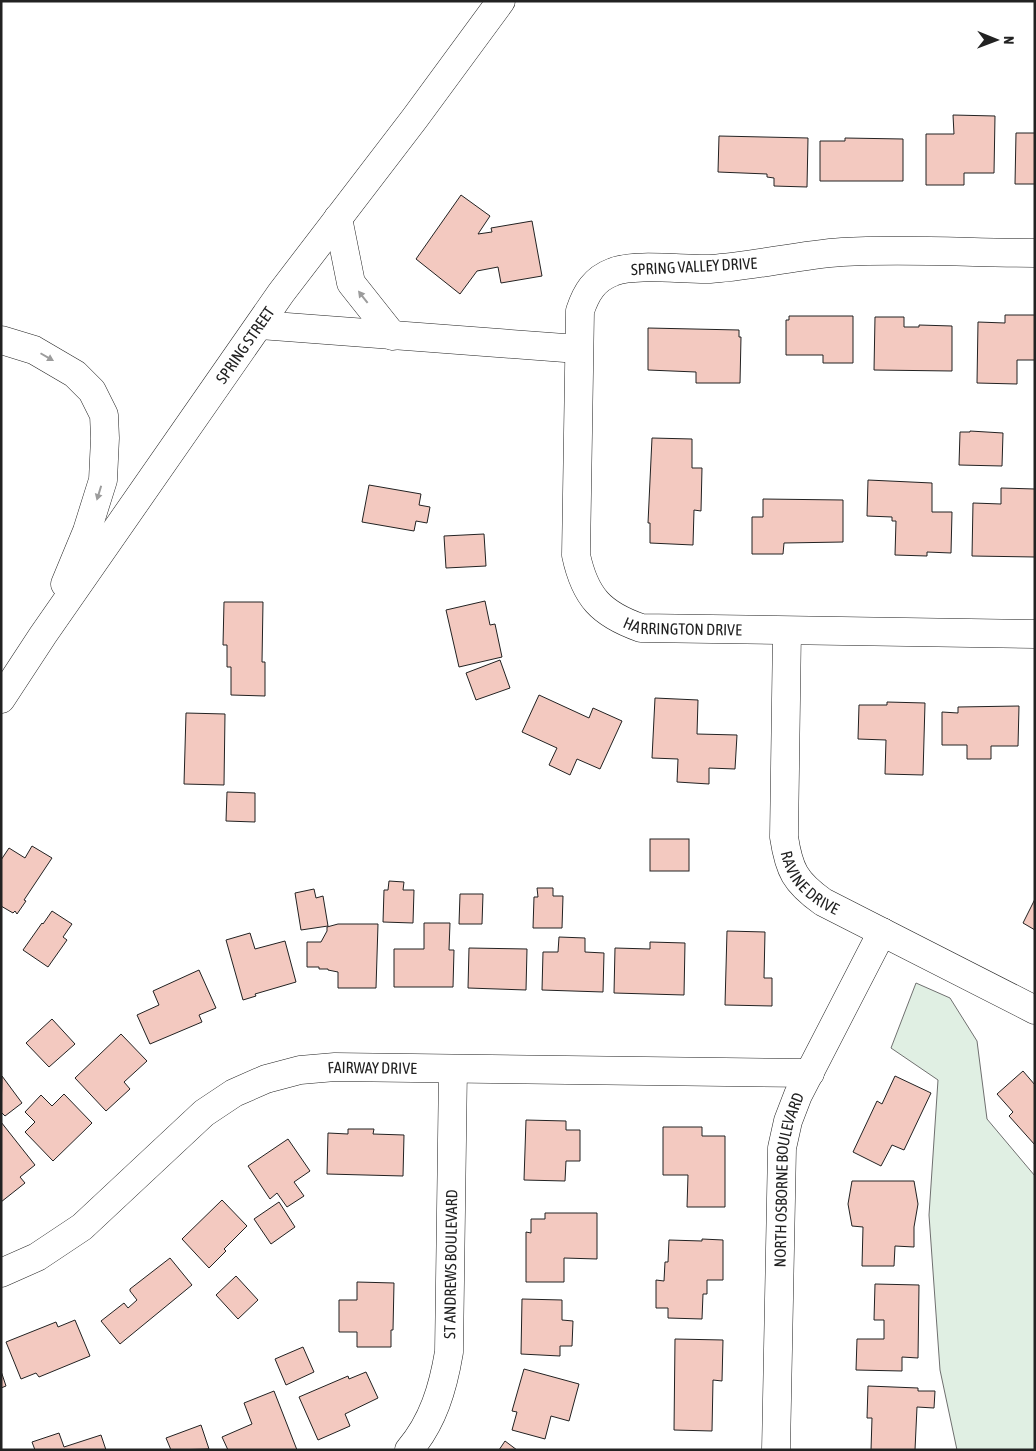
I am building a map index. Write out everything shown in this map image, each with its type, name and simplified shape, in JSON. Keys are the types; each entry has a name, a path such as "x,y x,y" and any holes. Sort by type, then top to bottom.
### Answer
{"street":[{"name":"SPRING STREET","path":"1,699 43,635 281,293 415,118 501,1"},
{"path":"338,218 351,282 393,336"},
{"name":"SPRING VALLEY DRIVE","path":"578,348 580,310 586,294 598,280 614,271 632,268 708,269 747,266 841,252 1035,253"},
{"path":"260,325 578,348"},
{"path":"1,340 34,350 75,374 92,391 104,415 103,480 87,531 43,635"},
{"name":"HARRINGTON DRIVE","path":"578,348 576,555 580,575 590,594 604,610 622,621 641,628 1035,634"},
{"name":"RAVINE DRIVE","path":"787,631 784,837 788,860 796,877 808,891 823,902 1035,1010"},
{"name":"NORTH OSBORNE BOULEVARD","path":"776,1450 782,1148 788,1121 810,1073 882,932"},
{"name":"FAIRWAY DRIVE","path":"1,1273 37,1257 82,1227 204,1113 234,1093 266,1079 300,1070 335,1068 810,1073"},
{"name":"ST ANDREWS BOULEVARD","path":"409,1450 416,1442 432,1414 443,1384 449,1352 453,1069"}],"green space":[{"path":"916,983 950,998 977,1041 987,1119 1035,1176 1035,1450 957,1450 940,1370 929,1215 938,1080 891,1048"}],"building":[{"path":"953,115 995,116 994,173 964,173 964,185 926,185 926,134 954,134"},
{"path":"1016,133 1035,133 1035,184 1015,184"},
{"path":"719,136 808,138 807,187 774,186 774,178 767,177 767,174 718,172"},
{"path":"845,138 903,139 903,181 820,181 820,141 845,141"},
{"path":"461,195 490,216 478,234 492,232 491,228 532,221 542,276 501,283 498,267 477,271 460,294 416,259"},
{"path":"1005,315 1035,315 1035,360 1017,360 1017,384 977,383 978,322 1005,323"},
{"path":"789,316 853,316 853,363 823,363 823,355 786,355 786,320 789,320"},
{"path":"875,317 904,317 904,327 919,327 919,325 952,326 952,371 874,370"},
{"path":"648,328 739,330 739,337 741,337 740,383 696,383 696,372 648,370"},
{"path":"960,432 1003,433 1002,466 959,465"},
{"path":"652,438 692,439 692,468 702,468 701,511 694,510 693,545 650,543 650,523 648,523"},
{"path":"868,480 932,483 932,512 952,512 951,553 927,552 927,556 895,555 896,521 892,521 892,517 867,516"},
{"path":"369,485 421,494 419,505 430,507 427,523 416,521 414,531 362,522"},
{"path":"1001,488 1035,489 1035,557 972,556 973,503 1001,504"},
{"path":"763,499 843,500 843,542 784,543 783,554 752,554 752,517 763,517"},
{"path":"484,534 486,566 446,568 444,536"},
{"path":"485,601 490,625 495,624 502,657 459,667 446,610"},
{"path":"224,602 263,602 262,662 265,662 265,696 231,695 231,667 227,667 227,645 223,645"},
{"path":"500,660 510,688 476,700 466,673"},
{"path":"539,695 589,718 593,708 622,721 600,769 577,759 570,775 549,765 557,748 522,732"},
{"path":"655,698 698,700 697,734 737,735 735,769 709,768 709,784 677,782 678,759 652,758"},
{"path":"887,702 925,703 923,775 885,774 886,740 858,739 859,705 887,705"},
{"path":"1019,706 1018,746 991,746 991,759 967,759 967,745 942,745 942,712 958,713 958,707"},
{"path":"186,713 225,714 224,785 184,784"},
{"path":"227,792 255,793 255,822 226,821"},
{"path":"650,839 689,839 689,871 650,871"},
{"path":"32,846 52,858 17,914 15,911 13,913 1,906 1,860 9,848 25,858"},
{"path":"389,881 404,882 403,890 414,890 413,923 383,922 384,890 388,890"},
{"path":"537,888 553,888 553,896 563,896 562,928 533,928 534,897 538,897"},
{"path":"314,889 316,898 323,896 328,926 301,930 295,893"},
{"path":"460,894 483,894 482,924 459,924"},
{"path":"1035,899 1035,930 1023,923"},
{"path":"52,911 72,924 63,937 67,940 48,967 23,950"},
{"path":"424,923 450,923 449,950 454,950 453,987 394,987 394,949 424,949"},
{"path":"338,924 378,924 376,988 338,988 338,972 319,969 319,967 307,967 307,942 321,942 327,927"},
{"path":"727,931 765,932 764,978 772,978 772,1006 725,1005"},
{"path":"250,933 255,949 285,941 296,982 255,994 256,996 243,1000 226,940"},
{"path":"559,937 585,938 585,952 604,953 603,992 542,990 543,952 558,952"},
{"path":"650,942 685,943 684,995 614,993 615,948 650,949"},
{"path":"469,948 527,949 526,990 468,988"},
{"path":"199,970 216,1008 199,1015 202,1022 150,1044 137,1015 159,1005 153,991"},
{"path":"52,1019 75,1044 49,1067 26,1043"},
{"path":"121,1034 147,1061 124,1082 130,1089 106,1111 75,1078"},
{"path":"1023,1071 1035,1085 1035,1145 1009,1116 1013,1112 997,1094"},
{"path":"2,1076 22,1103 5,1116 1,1112"},
{"path":"895,1076 931,1093 904,1150 892,1145 881,1166 853,1152 877,1101 882,1104"},
{"path":"64,1094 92,1123 53,1161 25,1132 35,1122 25,1112 41,1095 52,1106"},
{"path":"526,1120 566,1121 566,1130 580,1130 580,1161 566,1161 565,1181 524,1180"},
{"path":"1,1122 35,1165 20,1177 25,1183 1,1202"},
{"path":"663,1127 702,1127 702,1136 725,1136 725,1207 687,1207 688,1175 663,1175"},
{"path":"348,1129 374,1129 373,1134 404,1135 403,1176 327,1174 328,1133 348,1134"},
{"path":"288,1139 310,1171 294,1182 304,1196 287,1207 277,1193 270,1199 248,1166"},
{"path":"852,1181 914,1181 918,1204 914,1227 914,1247 895,1246 894,1266 862,1266 863,1227 852,1226 848,1204"},
{"path":"222,1200 247,1226 224,1249 226,1251 209,1268 182,1239"},
{"path":"279,1202 295,1227 271,1244 254,1219"},
{"path":"545,1213 597,1213 597,1259 564,1258 564,1282 526,1282 526,1232 531,1233 531,1219 545,1219"},
{"path":"702,1239 723,1240 723,1280 707,1280 707,1294 703,1294 702,1319 668,1318 668,1308 656,1308 656,1280 664,1281 665,1262 668,1262 669,1240 702,1241"},
{"path":"170,1258 192,1285 120,1344 101,1321 124,1303 128,1308 137,1300 130,1289"},
{"path":"236,1276 258,1300 238,1319 216,1295"},
{"path":"357,1282 394,1283 391,1347 357,1347 357,1332 339,1332 339,1300 357,1300"},
{"path":"875,1284 919,1285 918,1358 902,1357 902,1371 856,1370 857,1339 884,1339 884,1320 874,1320"},
{"path":"522,1299 562,1300 562,1320 573,1321 572,1346 560,1346 560,1356 521,1354"},
{"path":"75,1320 90,1356 39,1377 36,1373 21,1379 6,1342 56,1322 58,1327"},
{"path":"675,1339 723,1340 722,1381 713,1380 712,1431 674,1430"},
{"path":"303,1347 314,1372 286,1385 275,1359"},
{"path":"524,1369 579,1384 569,1421 551,1416 545,1439 512,1430 517,1412 512,1411"},
{"path":"1,1371 6,1386 1,1388"},
{"path":"366,1372 378,1398 345,1414 350,1426 318,1440 299,1397 348,1376 349,1379"},
{"path":"868,1386 918,1388 918,1391 935,1391 934,1408 917,1407 915,1450 871,1450 872,1418 867,1418"},
{"path":"274,1391 297,1450 228,1450 222,1437 252,1424 244,1403"},
{"path":"201,1425 209,1449 171,1450 166,1438"},
{"path":"59,1433 64,1447 101,1435 106,1450 35,1450 32,1442"},
{"path":"505,1441 517,1450 499,1450"}]}
